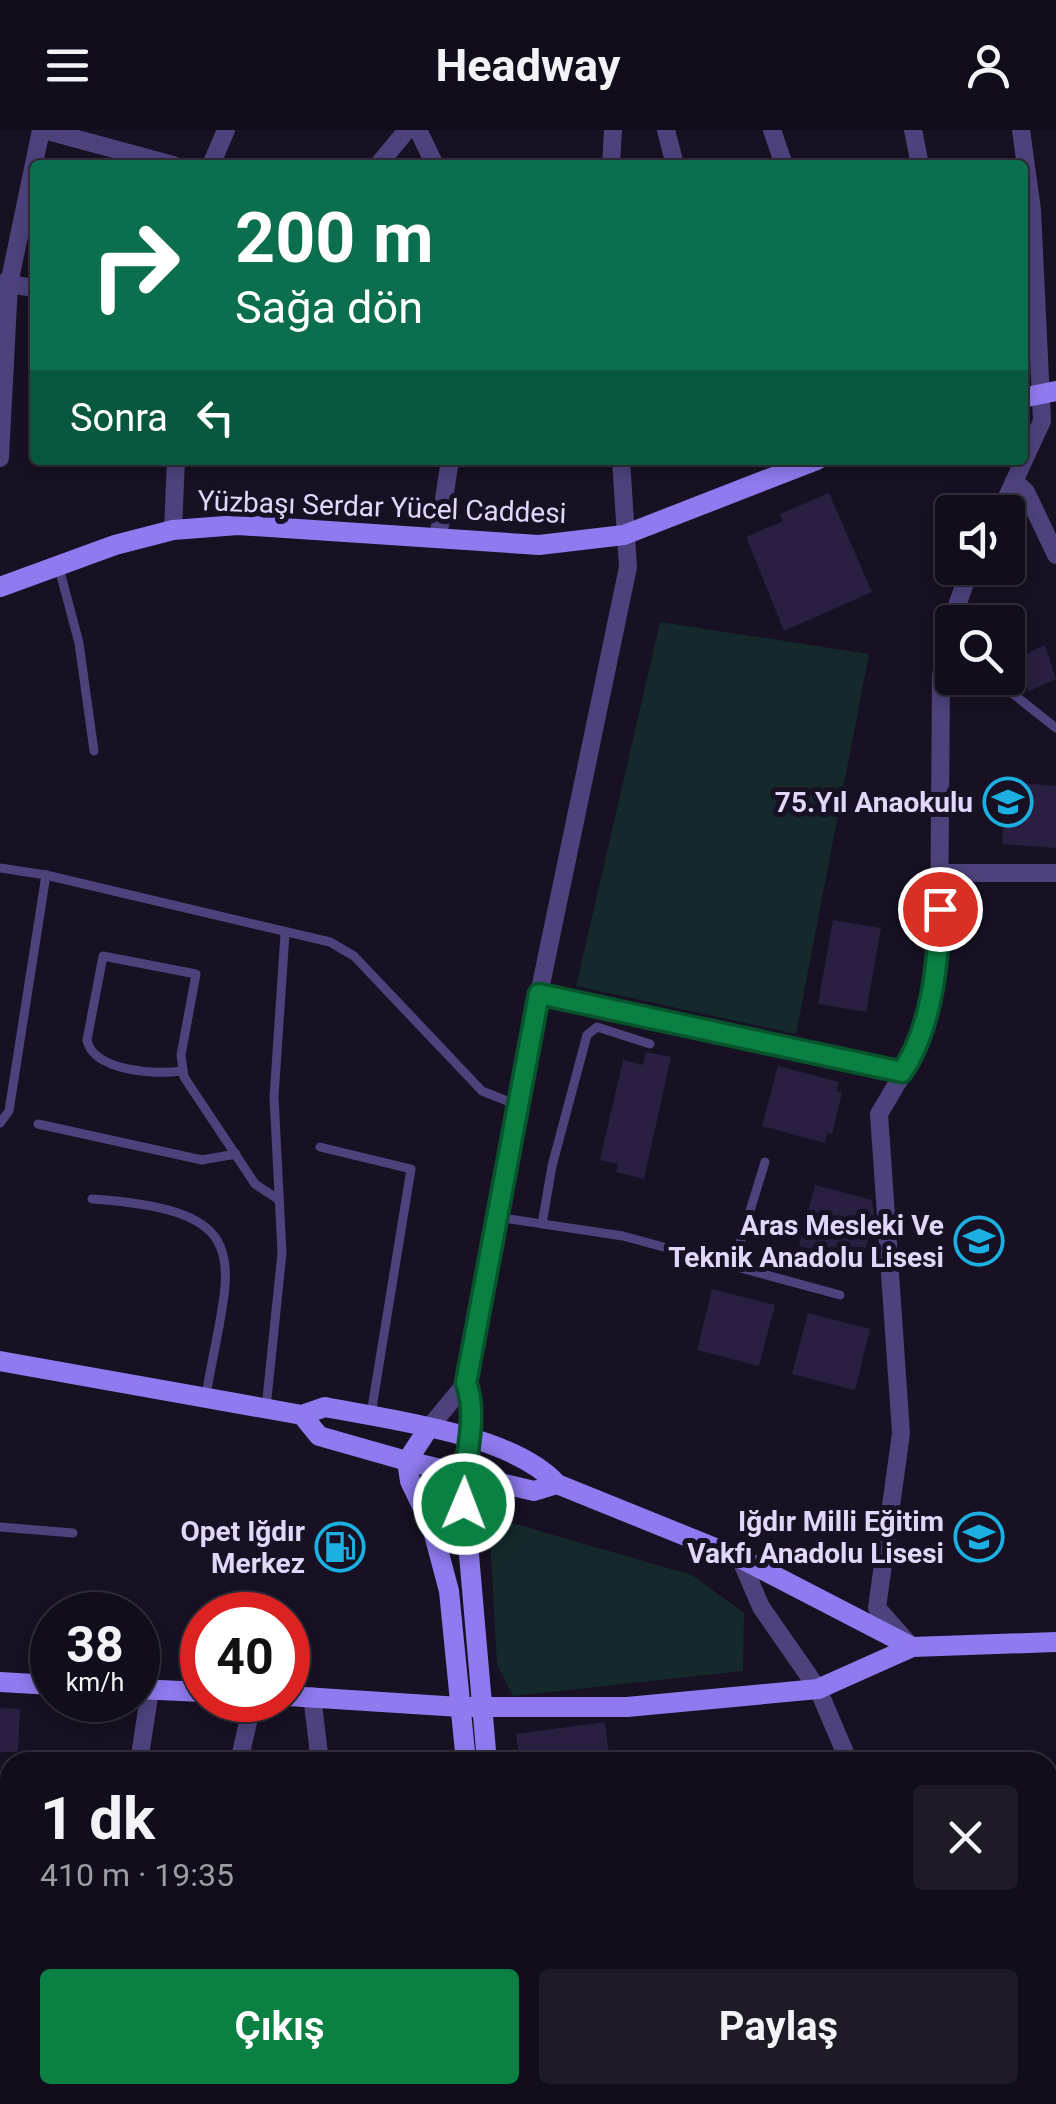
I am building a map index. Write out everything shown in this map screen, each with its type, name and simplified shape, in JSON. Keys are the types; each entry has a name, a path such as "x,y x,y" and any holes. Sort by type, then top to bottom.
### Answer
{"street":[{"path":"35,160 42,130 102,136 161,160"},
{"path":"213,160 226,130"},
{"path":"382,160 406,130"},
{"path":"418,130 433,160"},
{"path":"611,160 614,130"},
{"path":"666,130 674,160"},
{"path":"772,130 782,160"},
{"path":"913,130 919,160"},
{"path":"1021,130 1025,160"},
{"path":"0,458 4,284 30,179"},
{"path":"1028,181 1042,421 1028,451"},
{"path":"4,284 30,287"},
{"path":"174,530 176,465"},
{"path":"438,538 449,465"},
{"path":"484,1752 470,1707 449,1590 432,1527 410,1480 408,1461 466,1383 539,994 628,568 620,465"},
{"path":"1008,495 1021,465"},
{"name":"Yüzbaşı Serdar Yücel Caddesi","path":"0,587 174,530 238,525 539,545 624,535 777,466"},
{"path":"1014,481 1026,492 1056,555"},
{"path":"912,1647 876,1608 901,1432 879,1114 918,1048 938,946 942,873 941,695"},
{"path":"942,873 1056,873"},
{"path":"539,994 902,1072"},
{"path":"0,1361 302,1415 325,1407 468,1439 540,1464 557,1484 740,1558 912,1647"},
{"path":"466,1383 472,1397 462,1474 470,1707 467,1752"},
{"path":"302,1415 319,1436 408,1461 534,1491 557,1484"},
{"path":"740,1558 761,1607 818,1689 845,1752"},
{"path":"319,1752 312,1696 470,1707 627,1706 818,1689 912,1647 1056,1642"},
{"path":"0,1682 30,1684"},
{"path":"140,1752 142,1722"},
{"path":"241,1752 248,1722"}],"lane":[{"path":"58,566 79,643 94,751"},
{"path":"1014,695 1056,728"},
{"path":"0,868 46,875 344,948 482,1091 517,1105"},
{"path":"0,1123 9,1110 46,875"},
{"path":"266,1408 280,1286 274,1097 286,934"},
{"path":"182,1071 153,1072 99,1061 91,1054 88,1040 103,956 196,974 182,1071 255,1184 279,1200"},
{"path":"542,1224 552,1166 587,1034 598,1027 650,1044"},
{"path":"38,1124 202,1160 236,1154"},
{"path":"320,1148 411,1169 371,1416"},
{"path":"734,1266 764,1162"},
{"path":"92,1199 168,1211 210,1228 221,1240 227,1272 206,1395"},
{"path":"496,1218 623,1236 840,1294"},
{"path":"0,1527 73,1533"}],"green space":[{"path":"660,622 869,654 796,1034 576,986"},
{"path":"512,1523 692,1575 744,1613 743,1671 513,1696 497,1664 490,1538"}],"building":[{"path":"829,493 872,592 784,631 746,537 783,521 780,514"},
{"path":"1045,645 1056,679 1029,691 1025,683 1025,655"},
{"path":"1006,782 1056,786 1056,848 1002,844"},
{"path":"833,920 881,928 866,1012 818,1004"},
{"path":"646,1052 671,1057 644,1179 616,1172 618,1164 600,1160 623,1060 643,1065"},
{"path":"778,1066 839,1082 837,1091 842,1093 832,1134 827,1133 825,1143 762,1126"},
{"path":"815,1185 872,1200 874,1216 862,1262 799,1246"},
{"path":"712,1289 775,1305 759,1366 697,1350"},
{"path":"808,1313 870,1329 855,1390 792,1374"},
{"path":"0,1708 20,1709 18,1752 0,1752"},
{"path":"605,1722 609,1752 519,1752 516,1734"}],"place":[{"name":"75.Yıl Anaokulu","path":"1008,802"},
{"name":"Aras Mesleki Ve Teknik Anadolu Lisesi","path":"979,1241"},
{"name":"Iğdır Milli Eğitim Vakfı Anadolu Lisesi","path":"979,1537"},
{"name":"Opet Iğdır Merkez","path":"340,1547"}],"route":[{"path":"464,1504 462,1474 472,1397 466,1383 539,994 902,1072 918,1048 938,946 940,909"}]}
